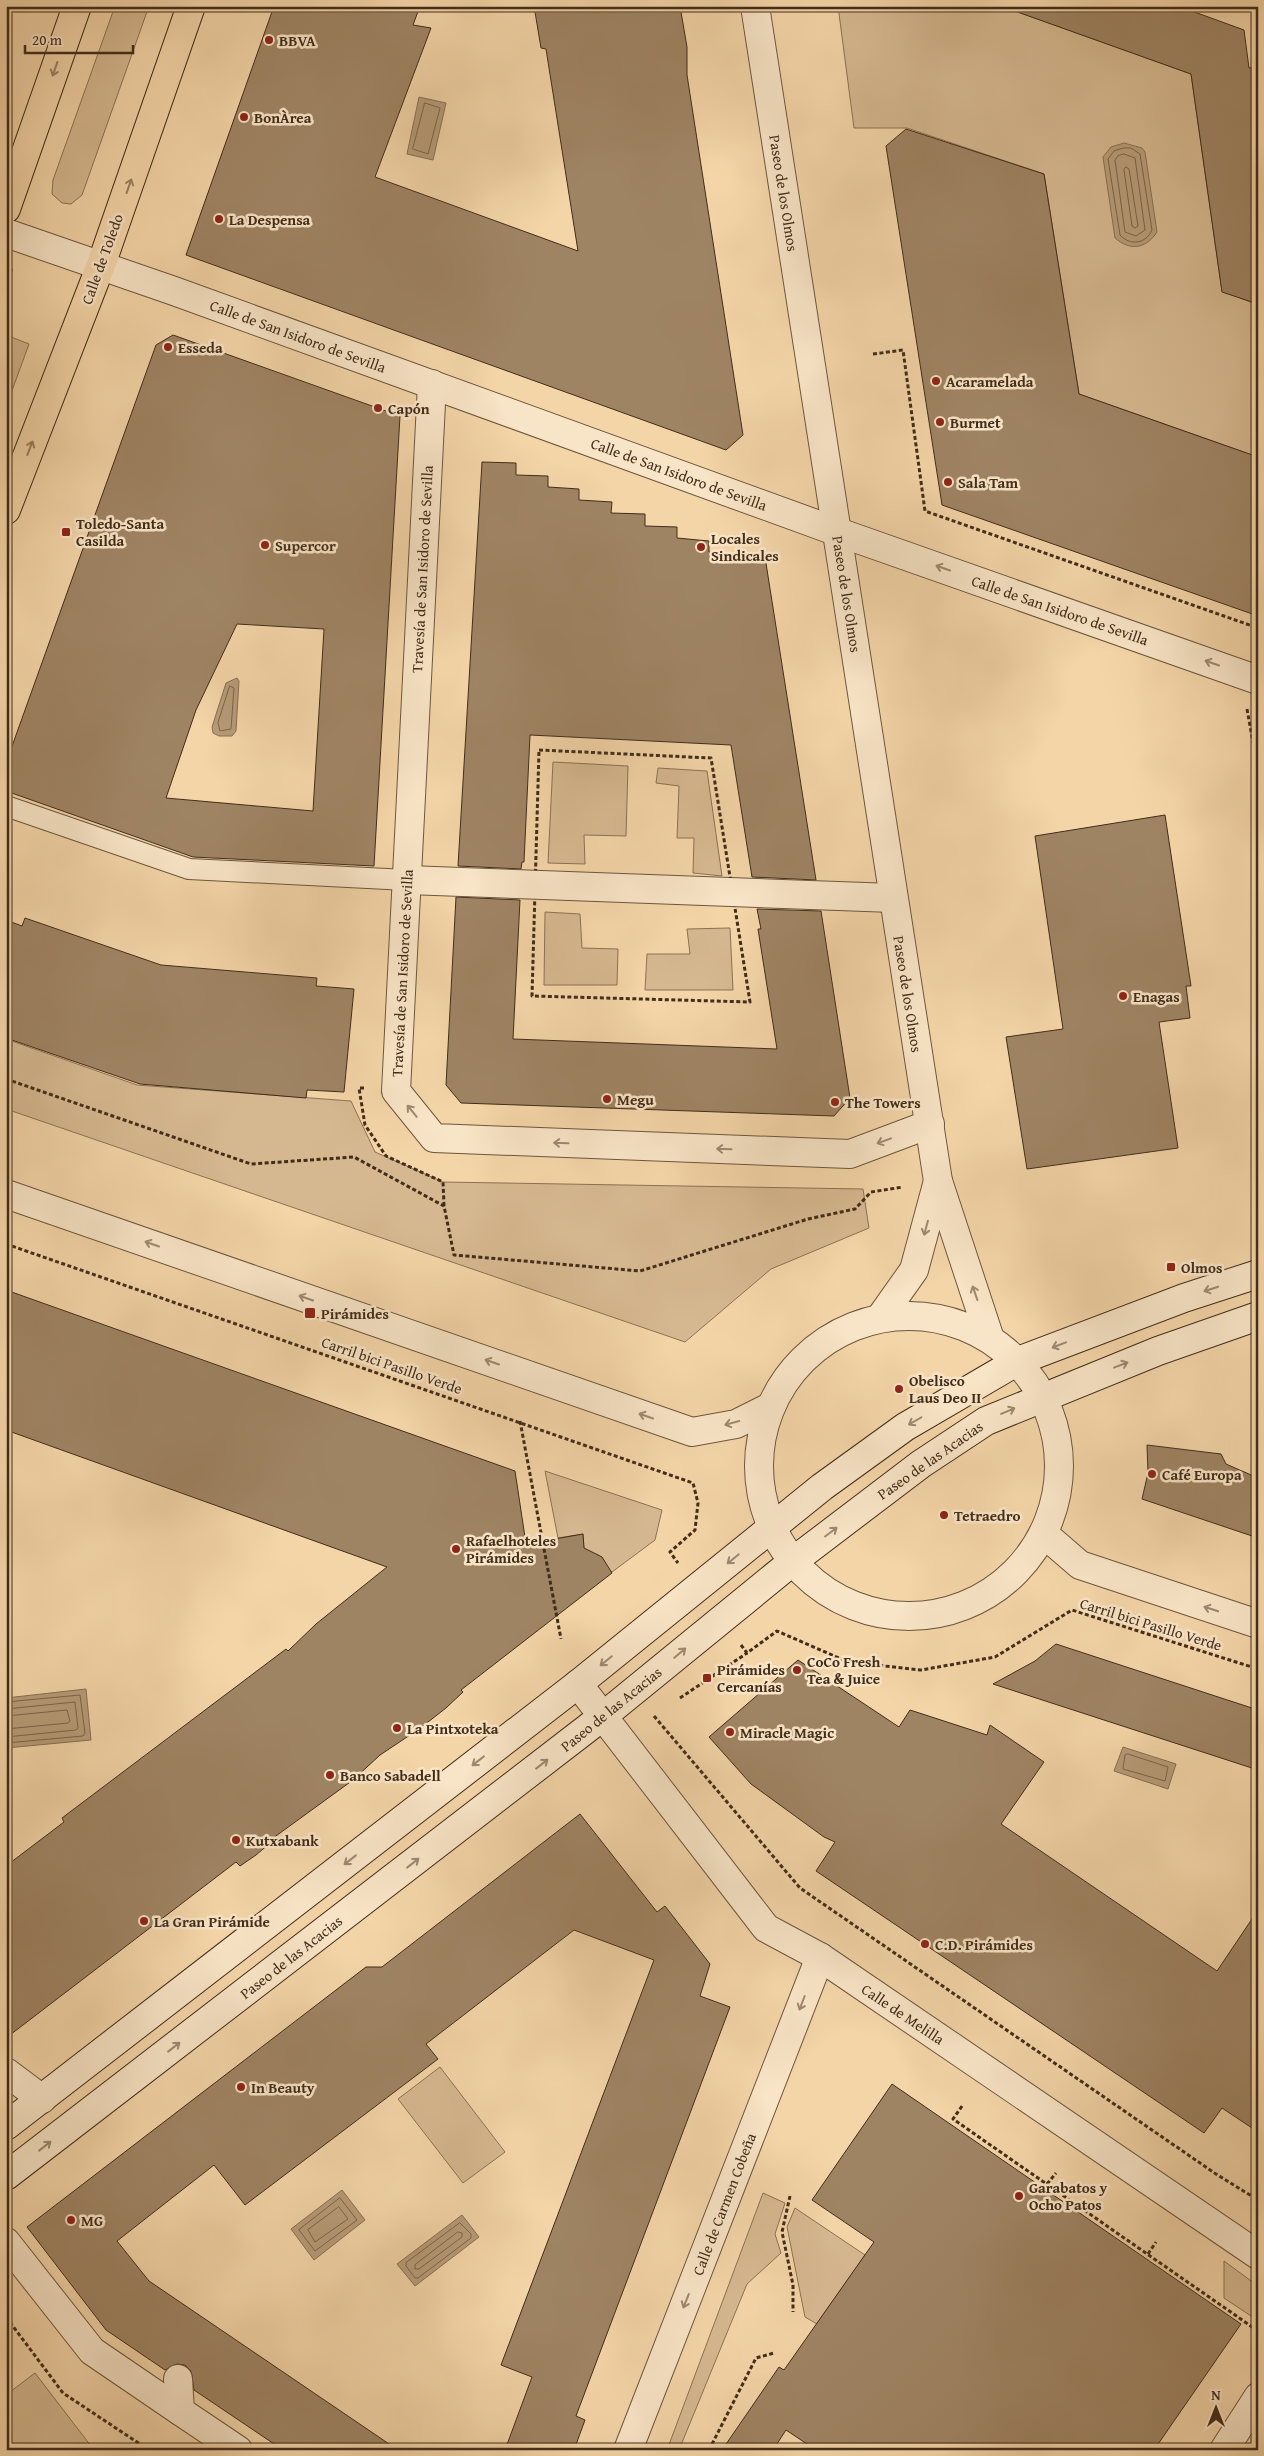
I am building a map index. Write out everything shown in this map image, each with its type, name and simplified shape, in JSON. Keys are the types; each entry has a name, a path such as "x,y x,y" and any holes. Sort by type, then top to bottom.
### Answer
{"main road":[{"path":"6,209 77,6"},
{"name":"Calle de Toledo","path":"6,510 101,265 191,6"}],"street":[{"name":"Paseo de los Olmos","path":"755,6 838,532 892,898 938,1181 990,1339"},
{"name":"Calle de San Isidoro de Sevilla","path":"6,232 432,384 838,532 1250,677"},
{"name":"Travesía de San Isidoro de Sevilla","path":"432,384 396,1091 434,1138 850,1154 930,1124"},
{"path":"407,880 892,898"},
{"name":"Paseo de los Olmos","path":"880,1318 914,1270 938,1181"},
{"path":"6,1194 692,1432 736,1424 770,1407"},
{"path":"6,2126 578,1684 822,1487 905,1427 1018,1361 1184,1298 1258,1274"},
{"path":"922,1316 990,1339 1018,1361 1043,1396 1059,1441 1059,1489 1044,1534 999,1588 947,1613 890,1616 836,1598 792,1562 771,1528 759,1484 759,1444 770,1407 789,1375 814,1349 845,1330 880,1318 922,1316"},
{"name":"Paseo de las Acacias","path":"6,2176 602,1717 792,1562 921,1464 986,1420 1158,1351 1258,1316"},
{"path":"1044,1534 1080,1565 1258,1624"},
{"name":"Calle de Melilla","path":"578,1684 766,1928 820,1957 1258,2255"},
{"name":"Calle de Carmen Cobeña","path":"628,2450 820,1957"},
{"path":"6,2072 42,2099"},
{"path":"6,2242 92,2351 238,2450"},
{"path":"178,2379 180,2411"},
{"path":"1224,2450 1258,2397"}],"lane":[{"path":"6,806 189,869 407,880"}],"path":[{"path":"6,285 14,264"},
{"path":"873,354 903,350 925,511 1258,628"},
{"path":"1250,677 1258,770"},
{"path":"6,1079 250,1164 354,1157 444,1206 454,1255 640,1271 808,1219 855,1209 872,1192 938,1181"},
{"name":"Carril bici Pasillo Verde","path":"6,1244 520,1421 693,1483 698,1503 695,1530 670,1552"},
{"path":"520,1421 561,1639"},
{"name":"Carril bici Pasillo Verde","path":"747,1653 777,1631 848,1662 921,1670 996,1657 1072,1610 1258,1669"},
{"path":"677,1700 747,1653 740,1644"},
{"path":"662,1711 654,1716 800,1888 1216,2174 1258,2200"},
{"path":"962,2106 953,2119 1258,2331"},
{"path":"1047,2184 1056,2173"},
{"path":"790,2196 782,2232 793,2285 793,2312"},
{"path":"1148,2254 1156,2242"},
{"path":"6,2317 63,2393 149,2450"},
{"path":"709,2450 756,2358 774,2353"}],"shaded area":[{"path":"115,6 149,6 82,195 71,204 62,203 52,194 53,180"},
{"path":"838,6 1001,6 1191,74 1222,291 1258,305 1258,457 1079,394 1044,174 907,128 854,128"},
{"path":"6,335 29,344 6,407"},
{"path":"553,762 628,766 626,836 584,835 585,864 548,863"},
{"path":"658,768 707,771 722,876 693,873 694,838 677,838 679,786 656,783"},
{"path":"545,912 580,914 582,948 618,949 617,985 544,985"},
{"path":"730,928 733,990 645,990 647,954 690,954 687,929"},
{"path":"6,1039 137,1085 351,1101 375,1152 443,1182 863,1189 869,1228 771,1269 685,1342 6,1109"},
{"path":"545,1471 662,1510 655,1540 612,1572 604,1567 605,1562 597,1554 591,1556 585,1566 583,1534 558,1538"},
{"path":"440,2067 505,2152 463,2183 398,2099"},
{"path":"763,2193 785,2203 775,2234 781,2253 747,2284 679,2450 667,2450"},
{"path":"795,2208 865,2255 817,2324 805,2317 787,2227"},
{"path":"1224,2261 1258,2286 1258,2306 1251,2316 1224,2298"},
{"path":"35,2373 94,2450 6,2450 6,2395"}],"water":[{"path":"419,97 446,103 433,160 407,154"},
{"path":"1124,143 1142,148 1145,152 1157,232 1148,242 1138,246 1126,245 1115,238 1103,157 1111,147"},
{"path":"237,678 239,681 236,731 232,736 219,736 213,733 212,727 226,683"},
{"path":"86,1689 91,1740 6,1748 6,1698"},
{"path":"1123,1747 1176,1764 1168,1789 1114,1771"},
{"path":"342,2190 365,2220 314,2260 291,2229"},
{"path":"462,2215 479,2237 415,2286 397,2264"}],"building":[{"path":"274,6 420,6 413,25 431,28 375,177 578,251 546,49 541,48 534,6 680,6 687,47 687,75 743,435 726,450 186,255"},
{"path":"1012,6 1178,6 1244,30 1249,68 1258,67 1258,304 1222,292 1191,74 1012,10"},
{"path":"906,129 1044,174 1079,394 1258,457 1258,616 942,505 886,146"},
{"path":"173,335 400,416 374,866 193,857 6,791 6,763 156,345","holes":["237,624 324,629 313,811 166,798 196,710"]},
{"path":"482,462 516,463 516,475 548,476 548,487 579,489 579,500 612,502 611,513 645,514 645,526 677,527 677,538 709,541 709,552 765,557 816,880 752,877 731,745 530,735 524,862 522,862 521,869 458,866"},
{"name":"Enagas","path":"1165,815 1191,986 1186,986 1190,1018 1159,1022 1178,1148 1027,1169 1006,1037 1063,1029 1035,836"},
{"path":"456,897 520,900 513,1039 777,1049 758,929 761,929 757,909 821,911 850,1098 834,1116 461,1103 446,1085"},
{"path":"25,918 161,965 317,978 316,986 354,989 344,1092 307,1090 306,1098 140,1084 6,1038 6,920 22,926"},
{"path":"6,1290 515,1471 526,1544 583,1534 584,1548 602,1557 612,1573 461,1690 463,1692 446,1708 380,1755 353,1780 269,1841 270,1843 256,1855 240,1866 236,1862 6,2038 6,1866 64,1822 62,1818 286,1649 288,1651 316,1624 387,1567 6,1430"},
{"path":"1147,1445 1221,1454 1226,1464 1258,1478 1258,1538 1142,1499 1148,1473"},
{"path":"1056,1644 1258,1710 1258,1770 993,1684 1035,1661"},
{"path":"798,1660 899,1727 910,1710 987,1735 990,1725 1044,1762 1001,1824 1217,1971 1258,1910 1258,2132 1222,2108 1204,2133 816,1871 835,1842 824,1837 751,1784 709,1737"},
{"path":"580,1814 657,1912 665,1906 710,1964 700,1996 730,2007 576,2416 585,2420 574,2450 505,2450 532,2377 501,2365 654,1960 574,1930 426,2044 438,2059 245,2205 214,2165 117,2241 149,2281 398,2450 283,2450 194,2390 191,2371 185,2365 177,2364 165,2370 106,2330 27,2227 366,1967 382,1967"},
{"path":"892,2084 1241,2324 1154,2450 816,2450 786,2430 773,2450 722,2450 779,2367 784,2370 874,2242 812,2200"}],"place":[{"name":"BBVA","path":"269,40"},
{"name":"BonÀrea","path":"244,117"},
{"name":"La Despensa","path":"219,219"},
{"name":"Esseda","path":"168,347"},
{"name":"Acaramelada","path":"936,381"},
{"name":"Capón","path":"378,408"},
{"name":"Burmet","path":"940,422"},
{"name":"Sala Tam","path":"948,482"},
{"name":"Toledo-Santa Casilda","path":"66,532"},
{"name":"Supercor","path":"265,545"},
{"name":"Locales Sindicales","path":"701,547"},
{"name":"Enagas","path":"1123,996"},
{"name":"Megu","path":"607,1099"},
{"name":"The Towers","path":"835,1102"},
{"name":"Olmos","path":"1171,1267"},
{"name":"Pirámides","path":"310,1313"},
{"name":"Obelisco Laus Deo II","path":"899,1389"},
{"name":"Café Europa","path":"1152,1474"},
{"name":"Tetraedro","path":"944,1515"},
{"name":"Rafaelhoteles Pirámides","path":"456,1549"},
{"name":"CoCo Fresh Tea & Juice","path":"797,1670"},
{"name":"Pirámides Cercanías","path":"707,1678"},
{"name":"La Pintxoteka","path":"397,1728"},
{"name":"Miracle Magic","path":"730,1732"},
{"name":"Banco Sabadell","path":"330,1775"},
{"name":"Kutxabank","path":"236,1840"},
{"name":"La Gran Pirámide","path":"144,1921"},
{"name":"C.D. Pirámides","path":"925,1944"},
{"name":"In Beauty","path":"241,2087"},
{"name":"Garabatos y Ocho Patos","path":"1019,2196"},
{"name":"MG","path":"71,2220"}]}
